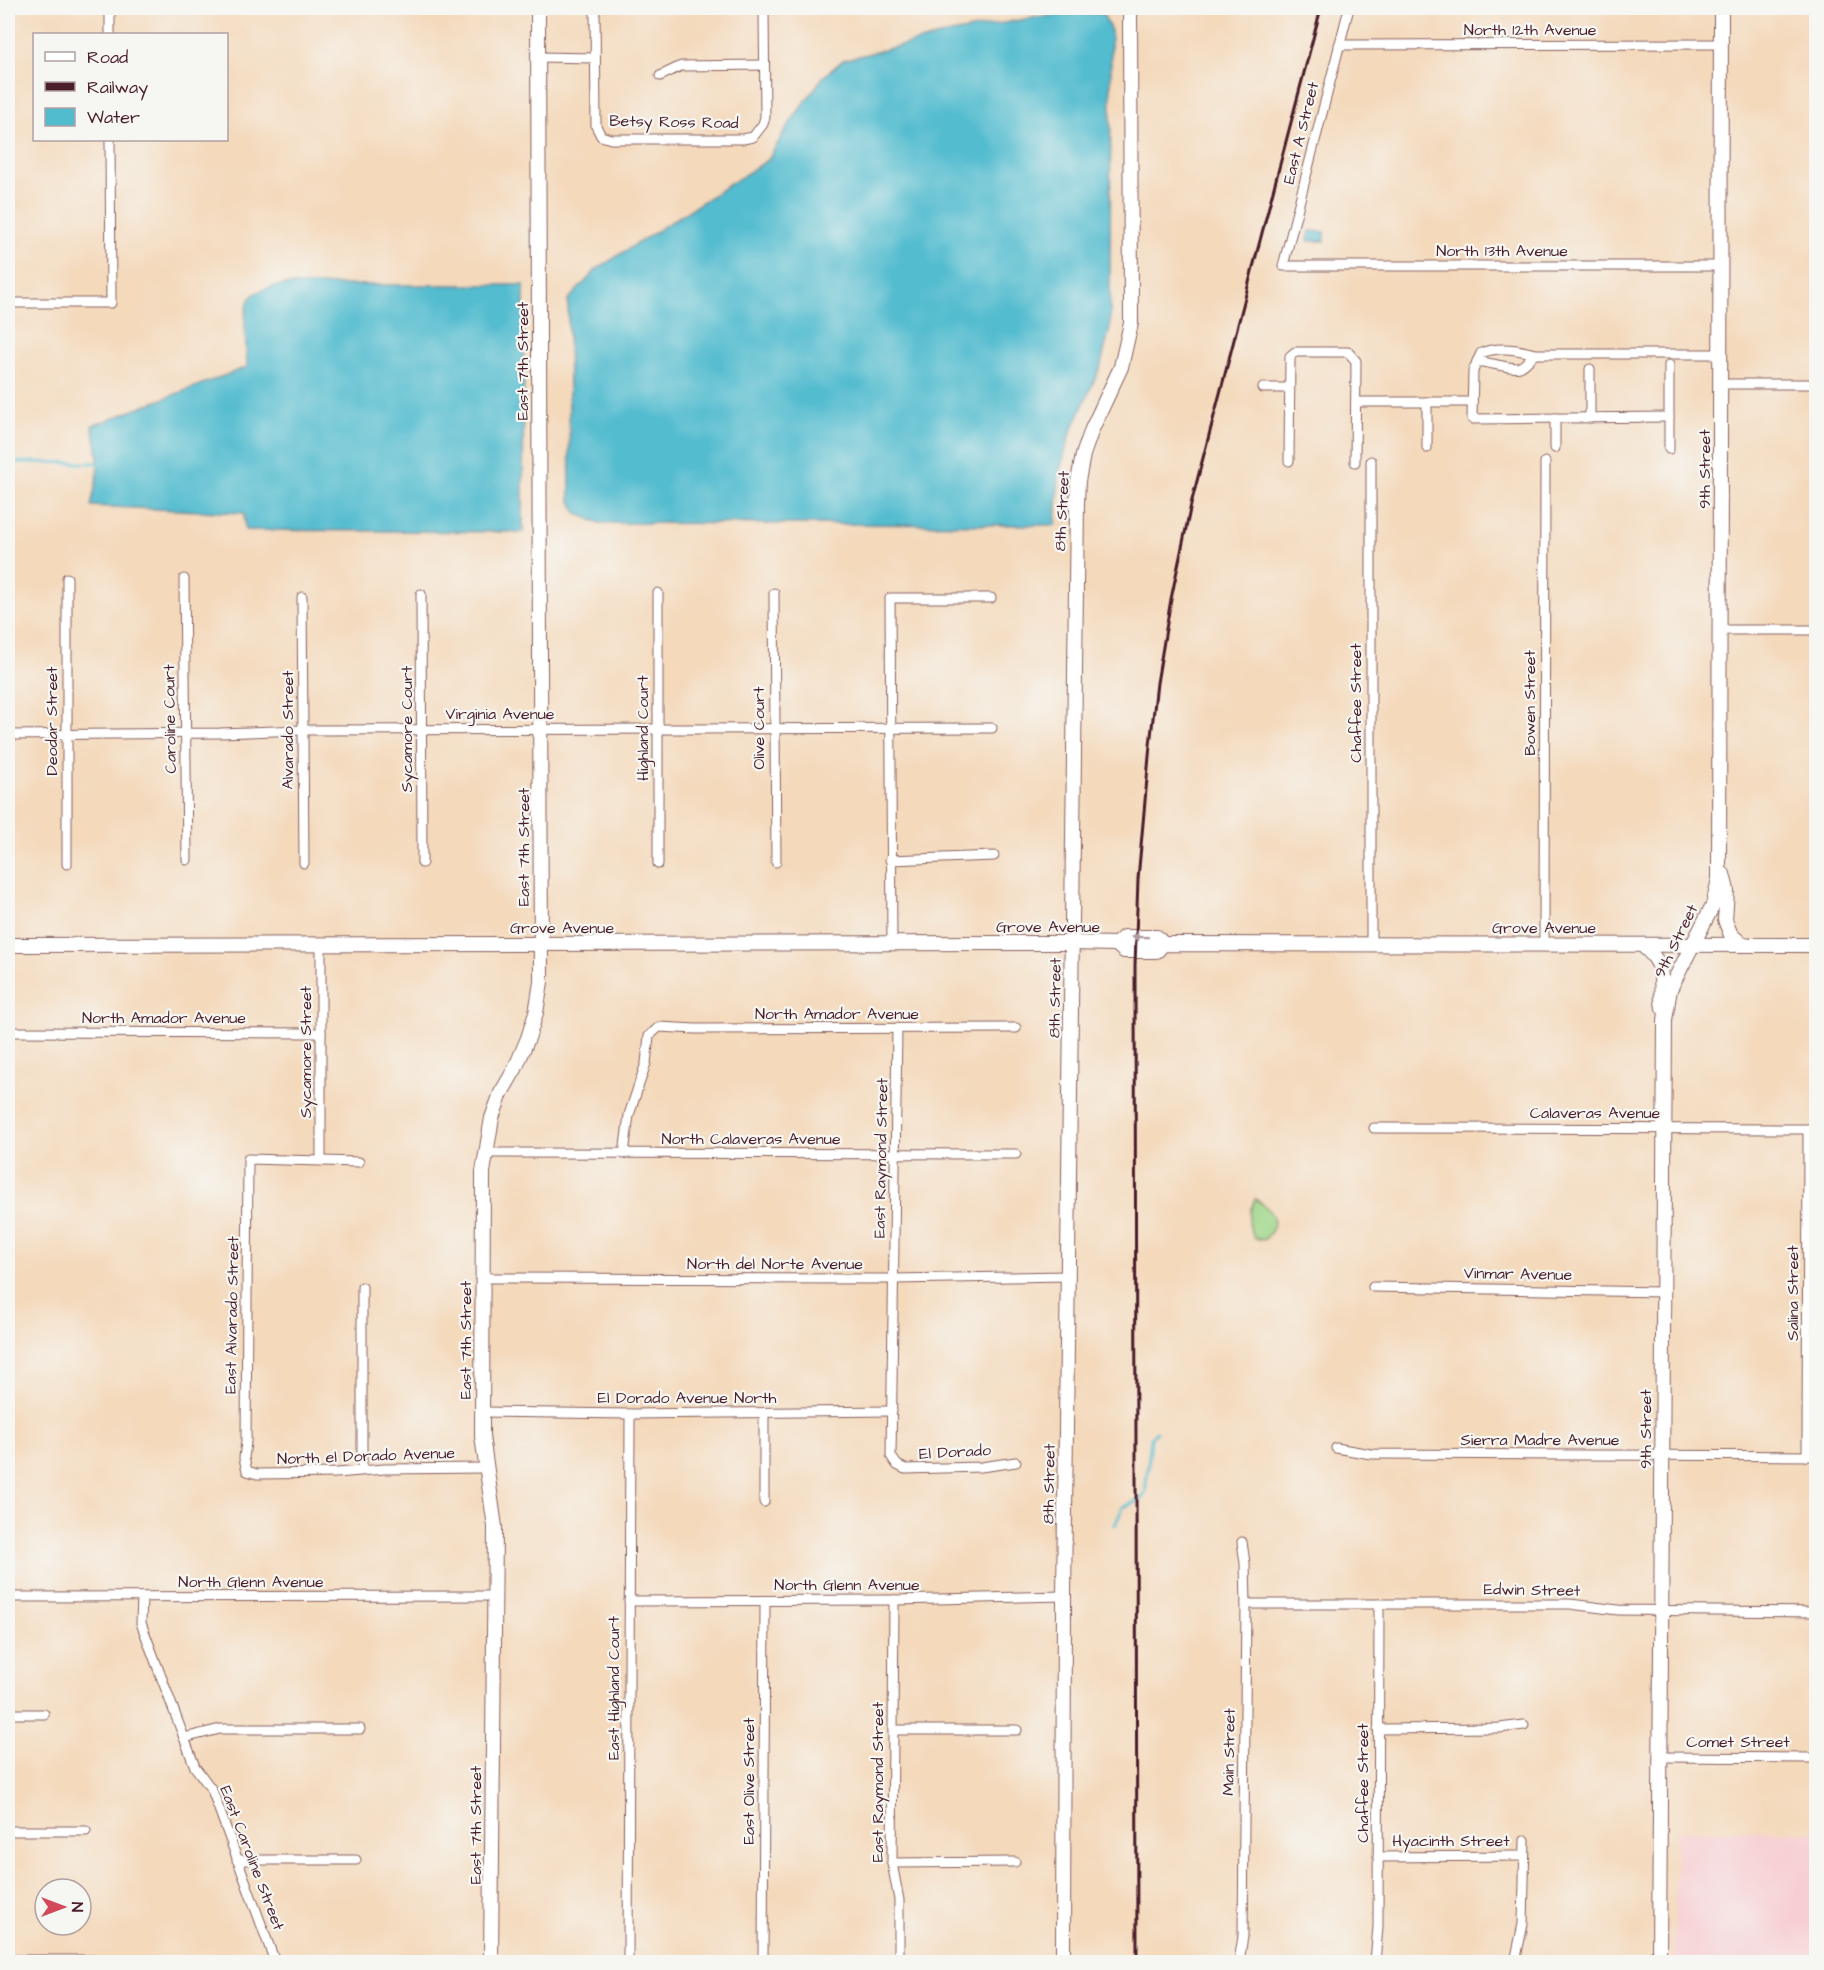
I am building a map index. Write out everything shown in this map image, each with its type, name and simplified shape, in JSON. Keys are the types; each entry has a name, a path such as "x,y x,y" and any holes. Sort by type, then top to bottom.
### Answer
{"street":[{"path":"110,8 110,33"},
{"name":"East 7th Street","path":"491,1962 495,1527 482,1436 485,1153 492,1118 501,1093 515,1069 536,1013 541,982 542,945 538,8"},
{"path":"538,57 595,58 595,8"},
{"path":"660,76 681,66 764,65 764,8"},
{"name":"8th Street","path":"1063,1962 1064,1596 1074,651 1078,481 1083,454 1092,429 1121,367 1131,323 1132,8"},
{"name":"East A Street","path":"1283,266 1349,8"},
{"name":"9th Street","path":"1659,1962 1665,1020 1670,989 1713,905 1719,879 1722,384 1721,8"},
{"name":"North 12th Avenue","path":"1339,45 1721,44"},
{"name":"Betsy Ross Road","path":"595,58 596,126 601,136 611,139 743,139 753,137 763,124 765,117 764,65"},
{"path":"8,303 111,303 110,141"},
{"name":"North 13th Avenue","path":"1283,266 1722,266"},
{"path":"1669,417 1472,419 1473,371 1481,353 1491,349 1520,350 1535,354 1722,354"},
{"path":"1500,364 1504,349"},
{"path":"1289,461 1290,356 1295,352 1348,352 1356,361 1355,462"},
{"path":"1476,361 1500,364 1512,369 1521,367 1535,354"},
{"path":"1669,364 1669,449"},
{"path":"1590,369 1590,417"},
{"path":"1722,384 1816,384"},
{"path":"1263,388 1289,388"},
{"path":"1356,402 1472,402"},
{"path":"1427,402 1427,448"},
{"path":"1555,418 1555,448"},
{"name":"Chaffee Street","path":"1371,461 1371,944"},
{"name":"Bowen Street","path":"1544,944 1545,462"},
{"name":"Deodar Street","path":"67,578 67,864"},
{"name":"Caroline Court","path":"184,579 187,860"},
{"name":"Highland Court","path":"658,593 658,864"},
{"name":"Olive Court","path":"774,593 776,862"},
{"name":"Sycamore Court","path":"421,594 422,863"},
{"name":"Alvarado Street","path":"302,597 304,863"},
{"path":"892,945 890,598 991,598"},
{"path":"1721,630 1816,630"},
{"name":"Virginia Avenue","path":"8,735 422,729 992,728"},
{"path":"890,860 994,856"},
{"path":"1719,858 1726,890 1725,920 1731,935 1743,945"},
{"name":"Grove Avenue","path":"8,945 1116,944 1124,937 1157,937 1163,944 1816,945"},
{"name":"Sycamore Street","path":"321,945 321,1159"},
{"path":"1642,945 1653,954 1659,963 1660,990 1665,1020"},
{"name":"North Amador Avenue","path":"624,1154 629,1116 646,1063 649,1036 659,1027 1016,1028"},
{"name":"East Raymond Street","path":"897,1029 891,1456 897,1465"},
{"name":"North Amador Avenue","path":"8,1032 321,1033"},
{"name":"Calaveras Avenue","path":"1374,1128 1812,1129"},
{"name":"Salina Street","path":"1812,1129 1812,1456"},
{"name":"North Calaveras Avenue","path":"485,1153 1016,1154"},
{"name":"East Alvarado Street","path":"248,1471 244,1458 248,1159 321,1159"},
{"path":"321,1159 359,1162"},
{"name":"North del Norte Avenue","path":"482,1278 894,1279 1068,1276"},
{"path":"362,1287 362,1470"},
{"name":"Vinmar Avenue","path":"1373,1287 1663,1292"},
{"name":"El Dorado Avenue North","path":"482,1412 630,1414 892,1412"},
{"path":"764,1413 764,1502"},
{"name":"East Highland Court","path":"628,1962 630,1414"},
{"name":"Sierra Madre Avenue","path":"1336,1448 1371,1454 1812,1456"},
{"name":"El Dorado","path":"897,1465 904,1469 981,1467 1016,1462"},
{"name":"North el Dorado Avenue","path":"248,1471 257,1474 384,1468 486,1468"},
{"name":"Main Street","path":"1239,1962 1243,1936 1246,1604 1242,1542"},
{"name":"North Glenn Avenue","path":"8,1598 494,1596"},
{"name":"North Glenn Avenue","path":"629,1601 894,1600 1064,1596"},
{"name":"East Caroline Street","path":"142,1598 141,1623 195,1767 212,1790 275,1962"},
{"name":"East Olive Street","path":"764,1962 765,1600"},
{"name":"East Raymond Street","path":"894,1600 892,1863 899,1900 899,1962"},
{"name":"Edwin Street","path":"1246,1604 1570,1604 1618,1610 1816,1612"},
{"name":"Chaffee Street","path":"1375,1962 1378,1927 1379,1604"},
{"path":"8,1714 44,1714"},
{"path":"1378,1729 1500,1728 1524,1725"},
{"path":"184,1738 220,1729 360,1729"},
{"path":"893,1730 1017,1730"},
{"name":"Comet Street","path":"1660,1757 1816,1758"},
{"path":"8,1831 86,1831"},
{"path":"1515,1962 1523,1924 1525,1840"},
{"name":"Hyacinth Street","path":"1378,1857 1524,1856"},
{"path":"237,1860 356,1860"},
{"path":"892,1863 1015,1862"},
{"path":"8,1960 123,1958 134,1962"}],"shaded area":[{"path":"1676,1831 1816,1832 1816,1962 1674,1962"}],"green space":[{"path":"1255,1199 1266,1207 1273,1218 1272,1229 1264,1240 1254,1238 1250,1228 1250,1214"}],"water":[{"path":"1103,14 1111,31 1110,328 1100,368 1071,432 1059,473 1056,525 599,523 577,514 570,499 568,300 597,269 768,160 790,123 823,77 843,60 956,32 1036,17"},
{"path":"1310,231 1325,232 1325,241 1308,241"},
{"path":"282,285 524,285 523,532 245,530 244,513 91,506 98,466 92,426 247,367 245,320 248,303 251,297 258,292"}],"waterway":[{"path":"8,462 100,463"},
{"path":"1115,1525 1123,1507 1140,1500 1145,1494 1151,1438 1156,1432"}],"railway":[{"path":"1137,1962 1135,966 1138,879 1150,745 1157,683 1171,599 1192,500 1321,8"}]}
